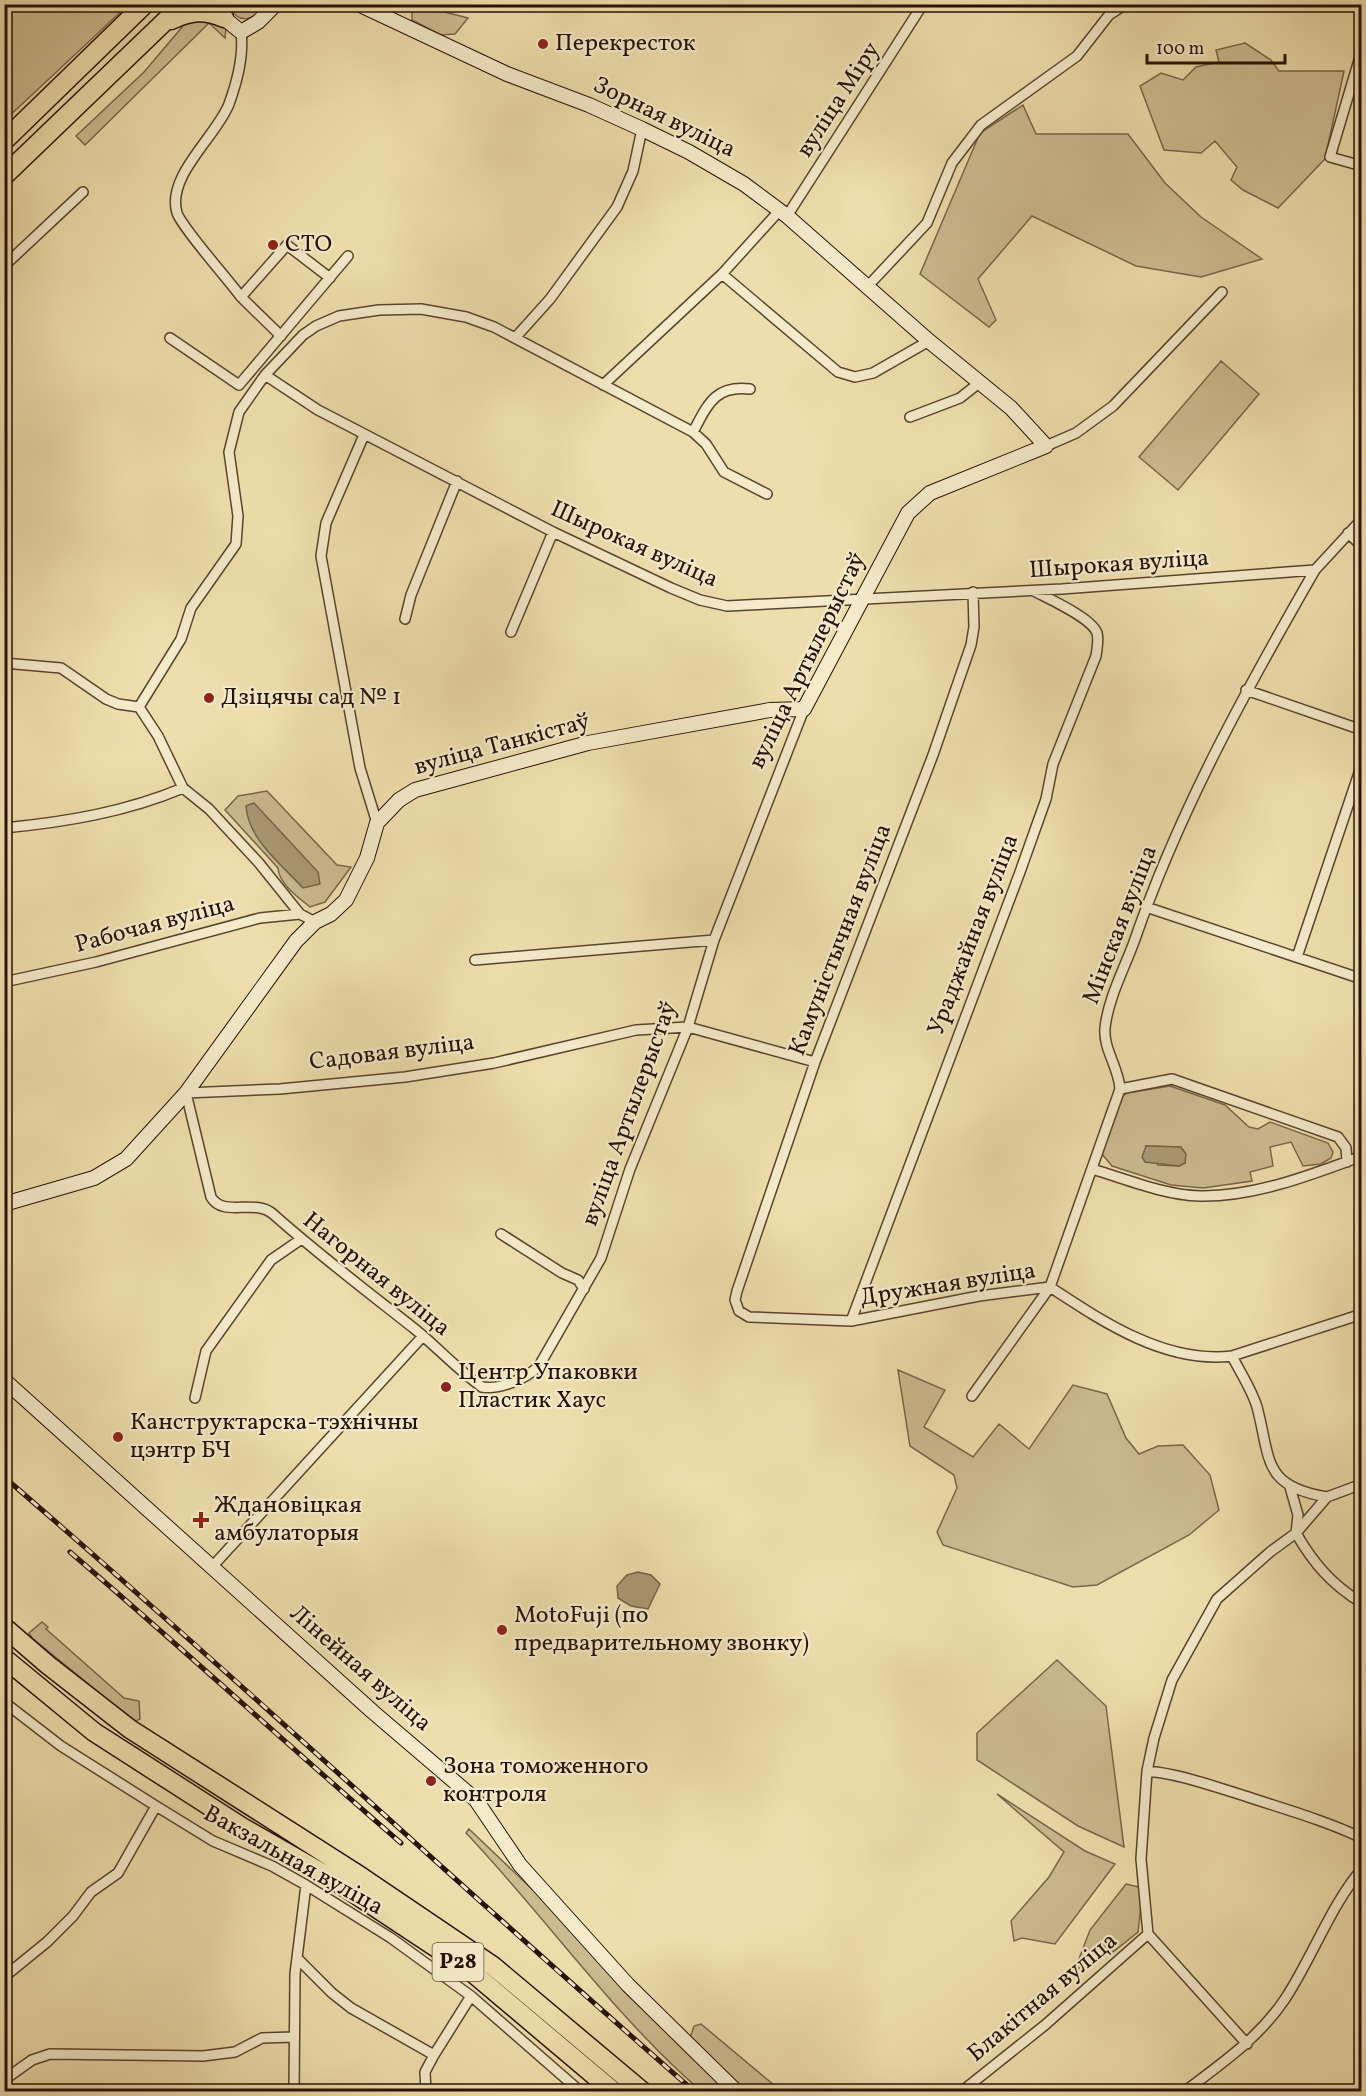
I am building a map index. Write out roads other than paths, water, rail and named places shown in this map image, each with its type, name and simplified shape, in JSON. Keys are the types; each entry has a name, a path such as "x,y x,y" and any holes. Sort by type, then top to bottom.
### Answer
{"highway":[{"path":"4,176 183,4"},
{"path":"4,141 140,8"},
{"path":"164,24 195,11 222,11"},
{"name":"Р28","path":"4,1627 48,1665 130,1729 354,1872 494,1966 643,2091"},
{"name":"Р28","path":"4,1658 102,1738 242,1827 332,1878 467,1968 614,2091"}],"street":[{"path":"242,32 258,22 276,4"},
{"name":"Зорная вуліца","path":"358,4 507,74 589,105 642,129 735,178 784,213 929,341 1011,408 1047,446"},
{"name":"вуліца Міру","path":"784,213 923,4"},
{"path":"1109,15 1111,4"},
{"path":"867,287 927,224 952,163 981,125 1077,56 1109,15 1126,4"},
{"path":"222,11 242,32 240,62 229,104 181,177 177,189 177,213 241,297 281,336"},
{"path":"1362,50 1330,157 1362,166"},
{"path":"515,338 550,299 617,207 633,171 642,129"},
{"path":"4,266 83,192"},
{"path":"603,386 784,213"},
{"path":"241,297 287,245 330,278"},
{"path":"170,338 239,385 348,256"},
{"path":"722,274 838,372 855,377 873,374 929,341"},
{"name":"вуліца Артылерыстаў","path":"578,1297 601,1258 630,1169 688,1027 714,940 804,709 908,513 930,493 1076,433 1113,406 1222,292"},
{"path":"139,707 181,639 191,608 230,557 236,544 238,516 229,453 232,430 239,412 265,375 303,335 339,316 368,311 421,309 466,317 494,327 693,432 706,444 724,472 767,494"},
{"name":"Шырокая вуліца","path":"265,375 318,410 553,532 671,588 700,600 727,606 754,607 862,597 1034,591 1315,570"},
{"path":"910,417 960,398 979,383"},
{"path":"693,432 707,408 718,395 732,387 750,389"},
{"path":"364,435 326,523 321,556 360,768 377,823"},
{"path":"405,619 411,595 457,481"},
{"path":"1315,570 1362,519"},
{"path":"512,632 553,532"},
{"path":"1348,533 1362,546"},
{"name":"Мінская вуліца","path":"1120,1089 1120,1080 1106,1041 1106,1019 1146,907 1192,798 1246,690 1315,570"},
{"name":"Ураджайная вуліца","path":"851,1321 1020,872 1046,800 1053,764 1096,656 1098,641 1096,630 1088,622 1034,591"},
{"name":"Камуністычная вуліца","path":"735,1300 815,1062 933,754 971,645 974,627 973,592"},
{"path":"4,663 61,668 106,699 118,704 139,707 158,736 183,788 208,809 259,863 300,914 315,922"},
{"path":"1246,690 1362,729"},
{"name":"вуліца Танкістаў","path":"186,1093 296,941 315,922 339,907 355,885 367,858 377,823 399,800 415,790 588,743 770,710 804,709"},
{"path":"1297,957 1362,764"},
{"path":"4,828 48,824 121,810 183,788"},
{"path":"1146,907 1362,979"},
{"name":"Рабочая вуліца","path":"4,982 96,962 260,918 300,914"},
{"path":"474,960 714,940"},
{"name":"Садовая вуліца","path":"186,1093 280,1089 405,1077 494,1063 636,1030 688,1027 815,1062"},
{"path":"972,1396 1050,1287 1120,1089 1172,1080 1338,1137 1346,1148 1347,1162"},
{"path":"4,1204 94,1178 111,1170 126,1159 186,1093"},
{"name":"Нагорная вуліца","path":"186,1093 211,1197 215,1204 226,1208 251,1206 267,1209 300,1240 423,1336 482,1387 492,1389 532,1373 539,1366 578,1297"},
{"path":"1092,1169 1169,1192 1200,1196 1256,1190 1362,1156"},
{"path":"501,1234 562,1273 578,1280 584,1289"},
{"path":"195,1398 206,1351 271,1260 300,1240"},
{"name":"Дружная вуліца","path":"735,1300 739,1311 749,1317 851,1321 979,1296 1050,1287 1080,1307 1168,1350 1209,1359 1232,1356 1362,1314"},
{"path":"212,1567 423,1336"},
{"path":"1232,1356 1256,1404 1269,1463 1290,1487 1298,1515 1296,1533 1310,1558 1328,1579 1362,1603"},
{"name":"Лінейная вуліца","path":"4,1380 373,1712 476,1800 520,1865 628,1985 737,2091"},
{"path":"1290,1487 1327,1497 1362,1484"},
{"name":"Блакітная вуліца","path":"1247,2044 1148,1934 1141,1859 1147,1771 1154,1738 1172,1680 1217,1599 1270,1552 1296,1533 1327,1497"},
{"name":"Вакзальная вуліца","path":"4,1702 61,1746 213,1841 306,1885 391,1938 471,1996 581,2091"},
{"path":"1147,1771 1169,1773 1206,1784 1323,1822 1362,1838"},
{"path":"4,1977 54,1935 73,1916 91,1892 118,1873 156,1806"},
{"path":"1184,2091 1247,2044 1285,1998 1362,1869"},
{"path":"294,2091 295,1974 306,1885"},
{"name":"Блакітная вуліца","path":"962,2091 1045,2025 1148,1934"},
{"path":"298,1959 332,1993 351,2008 434,2055"},
{"path":"426,2091 425,2072 471,1996"},
{"path":"4,2080 32,2060 50,2054 203,2056 235,2052 262,2038 294,2037"}],"railway":[{"path":"4,1477 178,1629 695,2092"},
{"path":"70,1552 401,1843"}],"place":[{"name":"Перекресток","path":"543,44"},
{"name":"СТО","path":"273,245"},
{"name":"Дзіцячы сад № 1","path":"209,698"},
{"name":"Центр Упаковки Пластик Хаус","path":"446,1387"},
{"name":"Канструктарска-тэхнічны цэнтр БЧ","path":"118,1437"},
{"name":"Ждановіцкая амбулаторыя","path":"201,1520"},
{"name":"MotoFuji (по предварительному звонку)","path":"502,1630"},
{"name":"Зона томоженного контроля","path":"431,1781"}]}
